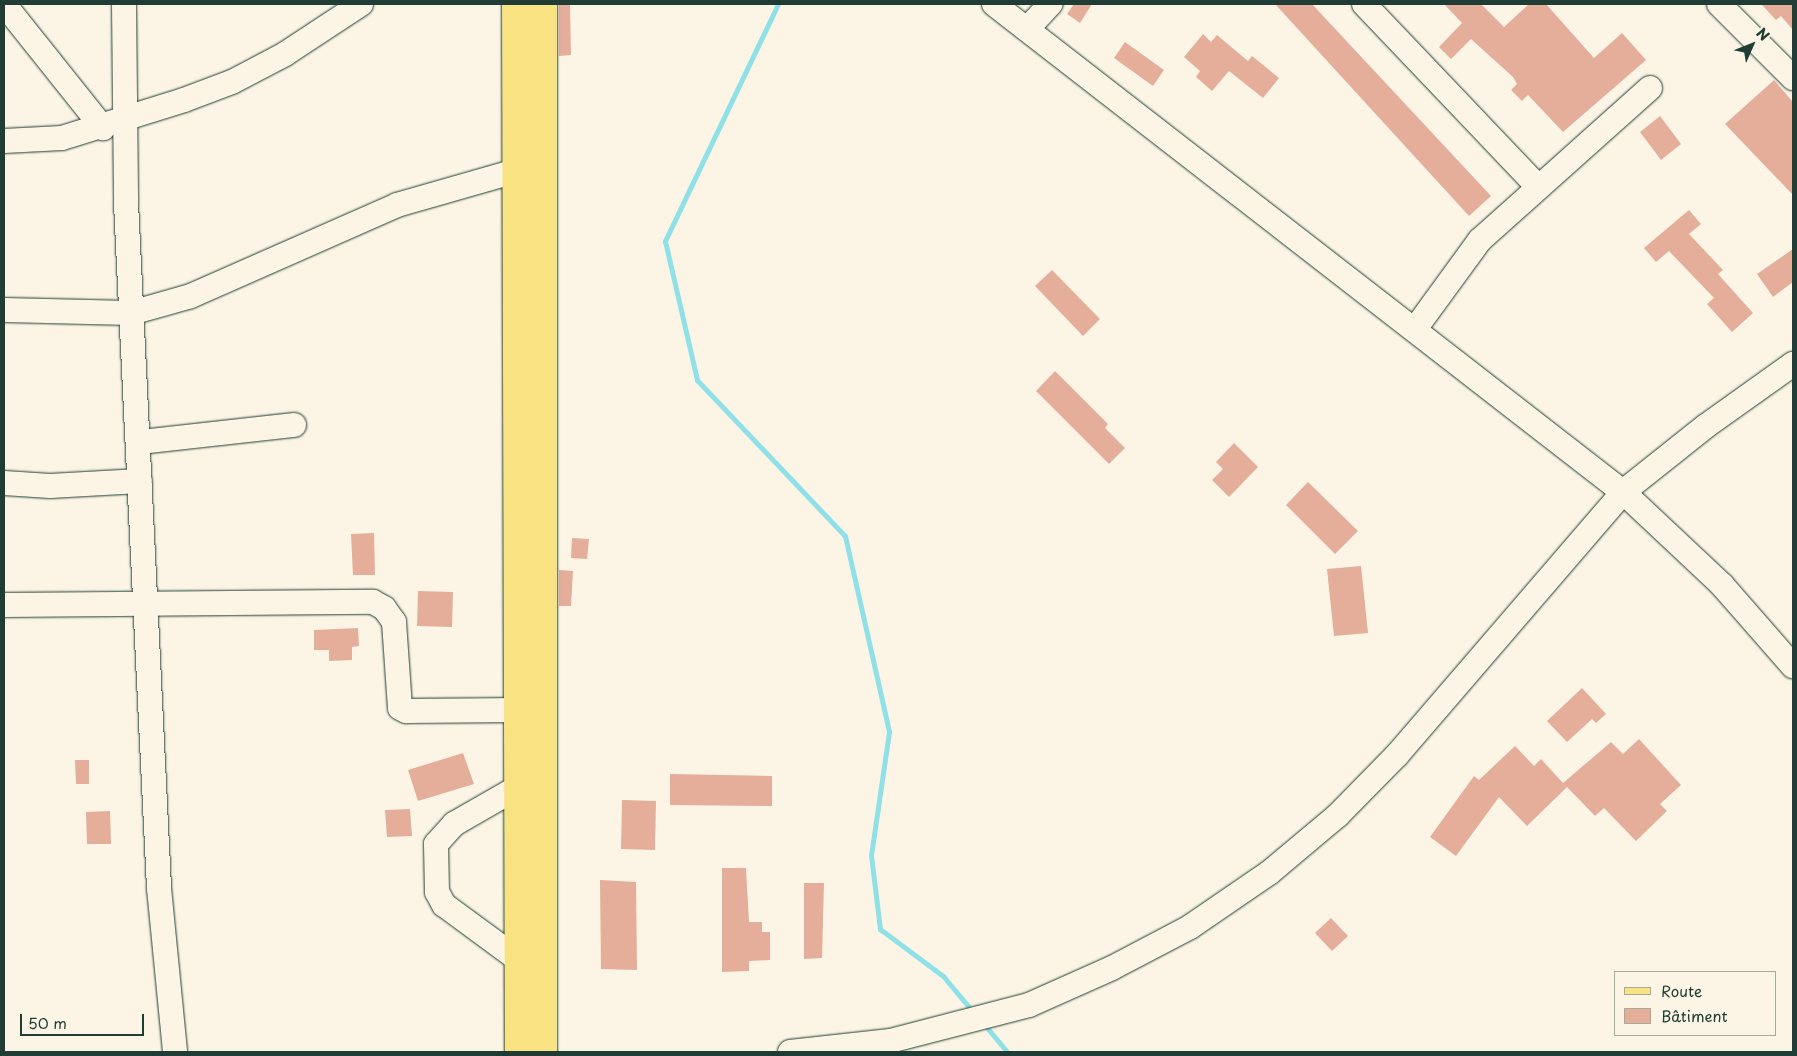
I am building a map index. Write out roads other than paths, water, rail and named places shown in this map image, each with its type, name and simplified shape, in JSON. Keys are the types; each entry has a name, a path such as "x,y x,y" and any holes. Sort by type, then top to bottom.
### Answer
{"main road":[{"path":"516,4 519,170 519,1052"},
{"path":"543,4 543,1052"}],"street":[{"path":"4,4 103,128"},
{"path":"124,4 132,313 140,442 140,481 160,888 175,1052"},
{"path":"4,142 62,138 103,128 232,82 323,32 361,4"},
{"path":"994,4 1028,28 1157,133 1415,328 1623,492 1722,585 1793,666"},
{"path":"1028,28 1050,4"},
{"path":"1364,4 1538,187"},
{"path":"1719,4 1793,78"},
{"path":"1415,328 1480,240 1650,88"},
{"path":"4,310 132,313 191,296 397,206 519,170"},
{"path":"790,1052 890,1040 1029,1005 1112,968 1190,927 1269,873 1351,802 1397,755 1623,492 1706,426 1793,364"},
{"path":"140,442 294,425"},
{"path":"4,483 50,486 140,481"},
{"path":"4,605 147,602 373,602 384,608 394,622 400,708 406,711 520,710"},
{"path":"519,960 444,906 437,892 436,844 454,824 520,786"}],"waterway":[{"path":"778,4 665,241 697,380 845,536 889,732 871,855 880,929 943,976 974,1013"},
{"path":"983,1023 1007,1052"}]}
